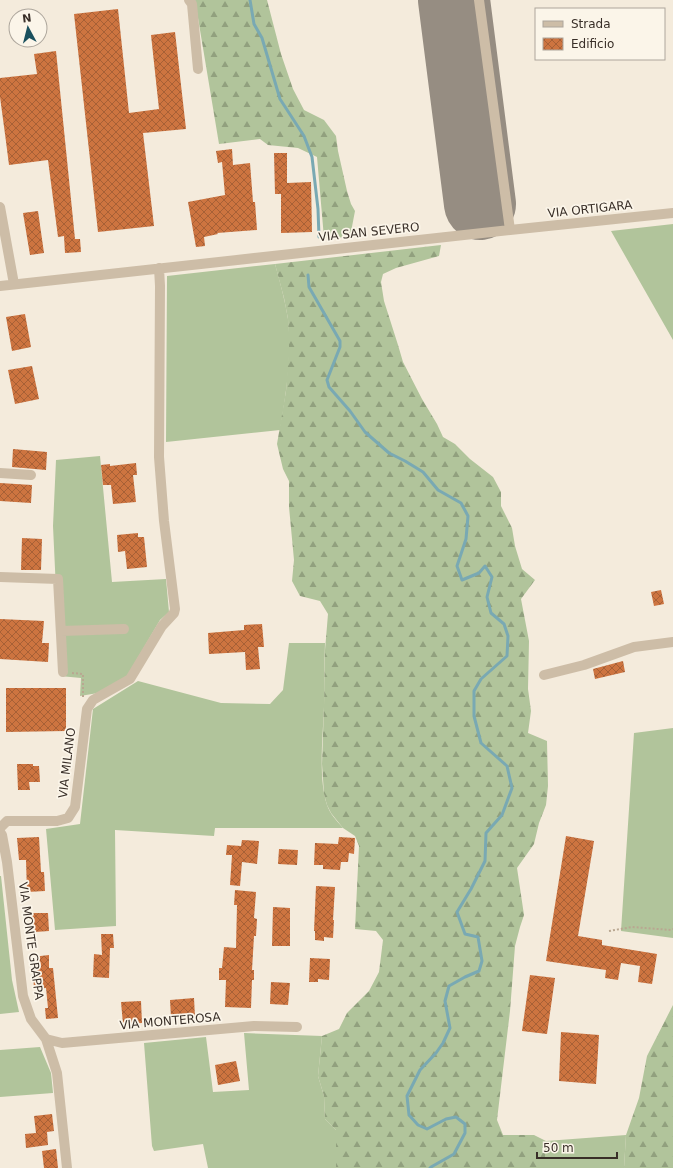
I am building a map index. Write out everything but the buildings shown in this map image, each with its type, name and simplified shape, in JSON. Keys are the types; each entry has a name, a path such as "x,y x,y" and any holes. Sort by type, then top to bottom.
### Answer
{"street":[{"path":"189,0 192,4 198,69"},
{"path":"480,0 510,230"},
{"path":"0,207 14,284"},
{"name":"VIA ORTIGARA","path":"510,230 673,213"},
{"name":"VIA SAN SEVERO","path":"0,286 510,230"},
{"path":"87,709 93,700 130,679 162,626 174,613 175,609 164,521 159,457 159,268"},
{"path":"0,473 31,475"},
{"path":"0,576 58,579 63,672"},
{"path":"61,631 124,629"},
{"path":"544,675 584,665 634,647 673,642"},
{"name":"VIA MILANO","path":"0,828 7,821 56,821 68,818 75,807 87,709"},
{"name":"VIA MONTE GRAPPA","path":"0,832 2,835 7,862 23,996 31,1019 46,1039 57,1073 67,1168"},
{"name":"VIA MONTEROSA","path":"46,1039 68,1043 254,1026 297,1027"}],"path":[{"path":"63,672 83,674 83,697 87,709"},
{"path":"609,931 632,927 673,929"}],"green space":[{"path":"195,0 267,0 281,54 293,89 304,110 324,120 336,136 347,191 355,211 350,237 324,238 317,157 298,148 268,145 260,139 219,144"},
{"path":"673,224 673,340 611,231"},
{"path":"441,245 439,256 396,268 383,274 381,282 384,301 403,362 422,399 443,437 455,444 470,459 493,477 501,492 501,506 512,528 515,546 522,569 535,580 521,599 529,641 528,689 531,711 528,733 547,741 548,786 546,805 539,823 534,844 517,868 524,915 515,946 510,1011 497,1120 503,1135 534,1135 546,1141 545,1168 336,1168 336,1130 325,1119 324,1096 318,1076 322,1036 339,1029 347,1013 369,991 379,972 383,940 376,931 355,929 359,846 355,836 343,828 331,813 324,794 322,764 325,650 328,614 320,601 300,596 292,581 294,560 289,507 289,481 283,469 277,444 286,391 289,347 288,319 275,264"},
{"path":"275,264 281,284 288,319 289,333 288,375 280,430 166,442 167,276"},
{"path":"100,456 112,582 166,579 169,612 160,620 126,678 98,693 80,696 81,678 60,676 53,526 56,460"},
{"path":"289,643 325,643 322,757 324,794 328,808 343,828 215,828 214,836 115,830 116,926 55,930 46,829 80,824 93,709 138,681 221,703 270,704 283,690"},
{"path":"673,728 673,938 621,931 634,733"},
{"path":"0,876 12,980 19,1012 0,1014"},
{"path":"673,1005 673,1168 624,1168 626,1135 639,1098 647,1056"},
{"path":"244,1033 322,1036 318,1076 324,1096 325,1119 336,1130 336,1168 208,1168 203,1144 154,1151 152,1146 144,1043 206,1037 213,1092 249,1090"},
{"path":"40,1047 51,1073 53,1093 0,1097 0,1050"},
{"path":"626,1135 624,1168 545,1168 546,1141"}],"waterway":[{"path":"250,0 254,24 262,38 280,99 304,136 312,157 318,209 319,237"},
{"path":"308,275 309,287 340,341 340,347 327,380 329,387 350,411 365,432 389,453 423,472 438,490 461,503 468,516 466,539 457,566 462,580 479,573 485,566 492,577 487,597 491,613 504,624 508,636 507,656 481,679 474,691 474,716 481,743 507,766 512,788 502,815 486,833 485,861 471,889 457,912 465,934 478,937 482,961 479,971 449,986 445,1001 450,1028 443,1043 436,1053 420,1070 407,1096 409,1115 418,1125 427,1129 446,1119 456,1117 465,1124 465,1133 454,1154 430,1168"}],"runway":[{"path":"454,0 480,204"}]}
